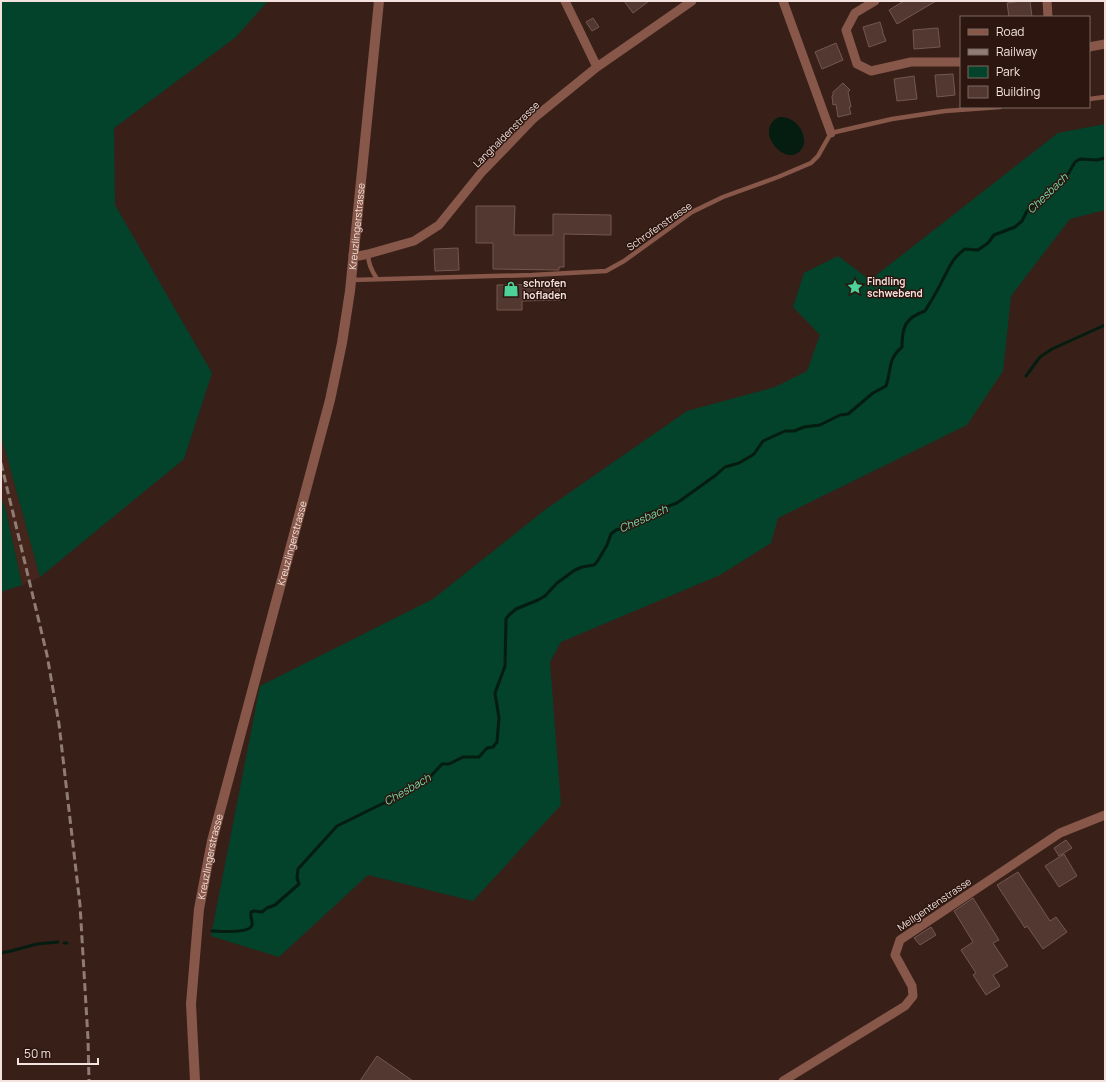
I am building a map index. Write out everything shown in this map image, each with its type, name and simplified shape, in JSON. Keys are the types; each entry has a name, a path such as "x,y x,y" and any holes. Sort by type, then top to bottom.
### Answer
{"street":[{"name":"Kreuzlingerstrasse","path":"195,1081 191,1004 199,909 212,840 330,400 342,343 351,280 379,1"},
{"path":"565,1 597,68"},
{"name":"Langhaldenstrasse","path":"353,255 359,256 368,254 414,241 439,225 482,173 534,118 597,68 692,1"},
{"path":"783,1 831,133"},
{"path":"876,1 855,13 846,30 857,64 871,72 911,62 960,62"},
{"path":"1047,1 1048,16"},
{"path":"1090,47 1105,44"},
{"name":"Mellgentenstrasse","path":"783,1081 905,1006 913,996 912,986 895,955 900,940 1060,833 1105,815"}],"lane":[{"path":"1090,99 1105,97"},
{"path":"831,133 907,117 945,111 986,108"},
{"name":"Schrofenstrasse","path":"351,280 532,275 606,271 624,261 692,212 723,197 811,163 818,156 831,133"},
{"path":"368,254 368,261 377,279"}],"shaded area":[{"path":"779,117 792,120 802,130 804,142 803,147 794,155 780,151 770,138 769,130 772,123"},
{"path":"1,435 40,577 22,585 7,515 1,495"}],"green space":[{"path":"1,1 268,1 236,37 114,128 115,205 212,373 184,459 40,577 1,435"},
{"path":"1105,124 1105,210 1070,219 1011,296 1003,371 967,425 778,518 771,543 720,575 561,642 550,662 561,805 473,901 368,875 279,957 211,936 260,686 433,599 546,509 687,411 775,387 807,371 820,335 793,307 804,273 838,256 870,280 1058,133"},
{"path":"1,495 7,515 22,585 1,592"}],"building":[{"path":"624,1 649,1 633,13"},
{"path":"904,1 936,1 897,24 889,10"},
{"path":"1030,1 1032,16 1009,16 1007,3"},
{"path":"593,18 599,27 592,31 586,22"},
{"path":"880,22 882,33 886,41 869,47 863,27"},
{"path":"938,28 940,47 914,49 913,30"},
{"path":"836,43 843,60 822,69 815,52"},
{"path":"953,74 955,95 937,97 935,75"},
{"path":"914,76 917,99 897,101 894,79"},
{"path":"843,83 850,90 848,92 851,114 838,117 836,104 833,105 832,96 833,92"},
{"path":"476,206 515,206 514,235 553,235 553,214 611,215 611,235 564,234 564,267 559,267 559,270 493,269 493,243 476,243"},
{"path":"458,248 459,270 435,271 434,249"},
{"path":"559,284 560,300 522,301 522,310 497,310 497,285"},
{"path":"1066,840 1072,848 1059,856 1054,848"},
{"path":"1064,854 1077,876 1059,887 1045,866"},
{"path":"1018,872 1050,921 1056,917 1067,932 1043,949 1027,926 1025,928 997,885"},
{"path":"973,898 999,940 993,943 1008,966 993,975 1000,986 986,995 973,975 976,973 961,950 973,942 954,911"},
{"path":"931,927 936,935 920,945 914,938"},
{"path":"377,1056 413,1081 360,1081"}],"waterway":[{"name":"Chesbach","path":"212,931 241,931 250,928 252,925 251,912 262,912 275,905 299,884 297,878 298,869 337,826 396,797 409,786 431,776 442,764 449,764 463,757 479,757 487,748 493,747 497,742 499,718 495,693 505,666 506,619 509,615 516,609 545,596 557,583 575,570 594,565 607,545 611,534 616,530 628,527 645,515 677,503 725,467 739,463 754,454 763,441 785,431 794,431 804,427 820,425 840,415 848,414 873,393 886,386 894,356 902,347 903,334 906,324 913,317 925,311 957,256 965,249 978,250 988,243 994,235 1015,227 1022,221 1027,211 1068,174 1075,162 1080,159 1097,160 1105,158"},
{"path":"1026,376 1040,357 1052,349 1105,325"},
{"name":"Chesbach","path":"1,953 37,944 58,942"}],"railway":[{"path":"1,463 47,655 59,724 80,905 89,1081"}],"place":[{"name":"Findling schwebend","path":"855,287"},
{"name":"schrofen hofladen","path":"511,289"}]}
